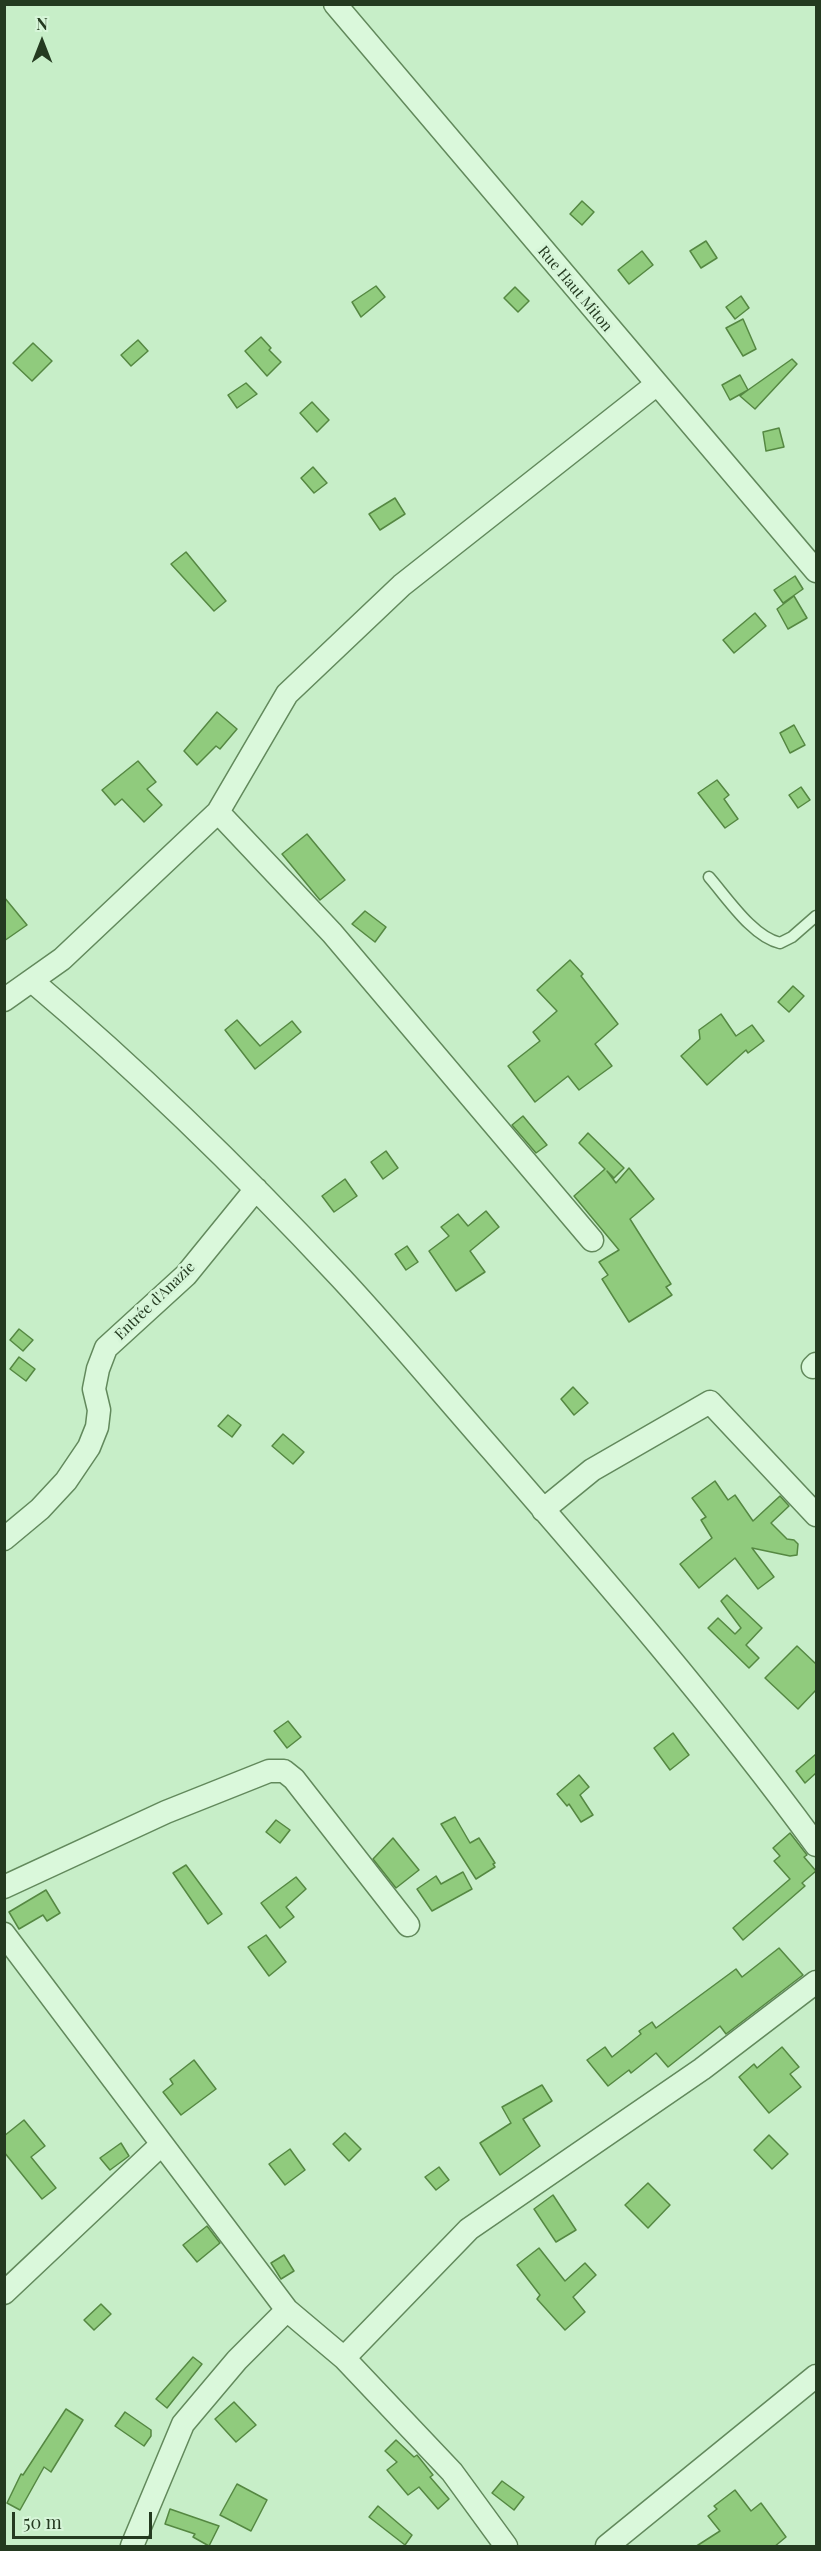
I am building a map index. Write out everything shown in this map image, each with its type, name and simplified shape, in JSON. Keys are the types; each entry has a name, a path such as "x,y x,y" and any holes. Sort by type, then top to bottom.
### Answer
{"street":[{"name":"Rue Haut Miton","path":"335,4 816,571"},
{"path":"4,1000 62,959 218,812 287,694 402,585 657,384"},
{"path":"218,812 332,933 592,1240"},
{"path":"32,981 92,1032 256,1189 343,1280 543,1510 763,1773 816,1845"},
{"name":"Entrée d'Anazie","path":"4,1539 40,1509 66,1481 89,1447 97,1427 99,1410 94,1389 106,1348 186,1275 256,1189"},
{"path":"543,1510 592,1470 710,1402 816,1515"},
{"path":"4,1887 166,1812 269,1771 284,1771 294,1779 408,1925"},
{"path":"4,1935 287,2310 344,2358 452,2472 506,2547"},
{"path":"344,2358 469,2229 702,2069 816,1982"},
{"path":"4,2293 162,2144"},
{"path":"132,2547 183,2424 237,2360 287,2310"},
{"path":"607,2547 816,2376"}],"lane":[{"path":"709,877 758,933 769,941 780,943 792,937 816,916"}],"building":[{"path":"582,201 594,212 582,225 570,214"},
{"path":"706,241 717,258 701,268 690,251"},
{"path":"642,251 653,265 629,284 618,270"},
{"path":"376,286 385,297 361,317 352,302"},
{"path":"515,287 529,301 518,312 504,298"},
{"path":"741,296 749,308 735,319 726,307"},
{"path":"743,319 756,349 743,356 726,328"},
{"path":"261,337 271,348 269,350 281,362 267,376 245,351"},
{"path":"138,340 148,351 131,366 121,355"},
{"path":"33,343 52,361 32,381 13,363"},
{"path":"792,359 797,364 755,409 740,396"},
{"path":"740,375 748,390 730,400 722,385"},
{"path":"246,383 257,394 237,408 228,395"},
{"path":"312,402 329,420 317,432 300,413"},
{"path":"779,428 784,447 766,451 763,432"},
{"path":"313,467 327,483 314,493 301,478"},
{"path":"395,498 405,514 380,530 369,514"},
{"path":"186,552 226,601 214,611 171,564"},
{"path":"795,576 803,589 783,603 774,590"},
{"path":"794,596 807,618 788,629 777,609"},
{"path":"755,613 766,626 734,653 723,640"},
{"path":"217,712 237,729 220,749 216,746 197,765 184,751"},
{"path":"794,725 805,745 790,753 780,733"},
{"path":"138,761 156,782 147,789 162,805 144,822 122,799 115,805 102,790"},
{"path":"717,780 729,795 724,799 738,819 725,828 698,793"},
{"path":"801,787 810,800 798,808 789,795"},
{"path":"307,834 345,880 320,900 282,854"},
{"path":"4,897 27,925 4,941"},
{"path":"365,911 386,927 375,942 352,924"},
{"path":"570,960 583,974 581,976 618,1024 595,1044 612,1066 579,1090 568,1076 535,1102 508,1066 540,1041 533,1032 557,1011 537,990"},
{"path":"793,986 804,996 789,1012 778,1002"},
{"path":"721,1014 736,1036 752,1025 764,1041 748,1053 746,1050 707,1085 681,1056 700,1039 699,1030"},
{"path":"237,1020 260,1046 292,1021 301,1032 255,1069 225,1030"},
{"path":"523,1116 547,1145 536,1153 512,1125"},
{"path":"588,1133 624,1168 614,1178 607,1171 616,1183 629,1168 654,1199 630,1219 671,1284 666,1287 672,1295 629,1322 602,1279 608,1275 599,1262 619,1250 574,1196 605,1169 579,1143"},
{"path":"386,1151 398,1168 383,1179 371,1162"},
{"path":"345,1179 357,1196 334,1212 322,1196"},
{"path":"486,1211 499,1227 470,1251 485,1272 456,1291 429,1251 449,1236 441,1227 458,1214 468,1226"},
{"path":"407,1246 418,1262 406,1270 395,1254"},
{"path":"19,1329 33,1340 23,1351 10,1340"},
{"path":"19,1357 35,1369 26,1381 10,1369"},
{"path":"573,1387 588,1403 574,1415 561,1399"},
{"path":"228,1415 241,1425 232,1437 218,1426"},
{"path":"283,1434 304,1452 293,1464 272,1446"},
{"path":"715,1481 728,1500 735,1495 753,1521 780,1496 789,1506 771,1523 787,1539 794,1540 798,1544 797,1555 790,1556 752,1548 774,1577 758,1589 735,1558 699,1588 680,1564 712,1538 701,1520 706,1517 692,1498"},
{"path":"727,1595 762,1628 746,1645 759,1658 749,1668 708,1628 718,1618 735,1634 741,1628 721,1601"},
{"path":"797,1646 816,1664 816,1690 798,1709 765,1678"},
{"path":"288,1721 301,1737 287,1748 274,1731"},
{"path":"673,1733 689,1755 670,1770 654,1748"},
{"path":"816,1754 816,1773 805,1783 796,1771"},
{"path":"579,1775 589,1787 580,1795 593,1815 581,1822 569,1804 567,1806 557,1794"},
{"path":"455,1817 470,1843 479,1838 495,1863 493,1864 495,1867 476,1879 441,1824"},
{"path":"276,1820 290,1830 280,1843 266,1832"},
{"path":"790,1833 807,1855 804,1857 816,1871 802,1883 805,1886 743,1940 733,1928 790,1879 774,1861 780,1856 773,1848"},
{"path":"393,1838 419,1870 396,1888 373,1859"},
{"path":"186,1865 222,1914 208,1924 173,1873"},
{"path":"463,1872 472,1889 432,1911 417,1889 436,1876 441,1884"},
{"path":"296,1877 306,1889 286,1907 294,1917 280,1928 261,1903"},
{"path":"46,1890 60,1913 47,1921 43,1915 19,1929 9,1912"},
{"path":"266,1935 286,1962 269,1976 248,1947"},
{"path":"779,1948 803,1975 726,2034 720,2026 668,2067 656,2053 631,2073 629,2070 608,2086 587,2060 605,2047 612,2057 652,2022 656,2028 736,1969 742,1977"},
{"path":"782,2047 799,2067 790,2074 801,2087 769,2113 739,2077 754,2064 757,2068"},
{"path":"194,2060 216,2089 181,2115 163,2092 173,2084 170,2079"},
{"path":"542,2085 552,2101 523,2119 540,2146 500,2175 480,2143 511,2123 502,2107"},
{"path":"24,2120 45,2146 31,2157 56,2188 42,2199 4,2152 4,2136"},
{"path":"345,2133 361,2149 349,2161 333,2144"},
{"path":"769,2135 788,2154 772,2169 754,2150"},
{"path":"121,2143 129,2156 110,2170 100,2158"},
{"path":"290,2149 305,2170 285,2185 269,2164"},
{"path":"439,2167 449,2180 436,2190 425,2177"},
{"path":"648,2183 670,2205 648,2228 625,2205"},
{"path":"553,2195 576,2230 556,2242 534,2209"},
{"path":"207,2226 220,2243 197,2262 183,2245"},
{"path":"539,2248 565,2281 585,2263 596,2275 573,2297 585,2312 565,2330 537,2299 540,2295 517,2265"},
{"path":"284,2255 294,2271 281,2279 271,2263"},
{"path":"101,2304 111,2314 94,2330 84,2320"},
{"path":"193,2357 202,2364 167,2408 156,2399"},
{"path":"234,2402 256,2425 236,2442 215,2419"},
{"path":"66,2409 83,2420 51,2472 44,2467 20,2510 7,2503 21,2474 23,2475"},
{"path":"125,2412 151,2430 151,2436 144,2446 115,2426"},
{"path":"396,2440 414,2457 417,2455 433,2475 430,2477 449,2499 438,2509 419,2487 408,2495 387,2470 397,2462 385,2451"},
{"path":"502,2481 524,2497 514,2510 492,2493"},
{"path":"237,2484 267,2500 251,2531 220,2515"},
{"path":"735,2490 751,2511 761,2503 786,2537 774,2547 695,2547 720,2531 708,2516 717,2509 714,2506"},
{"path":"378,2506 412,2535 405,2545 369,2517"},
{"path":"170,2509 219,2526 209,2546 193,2537 195,2534 165,2524"}]}
